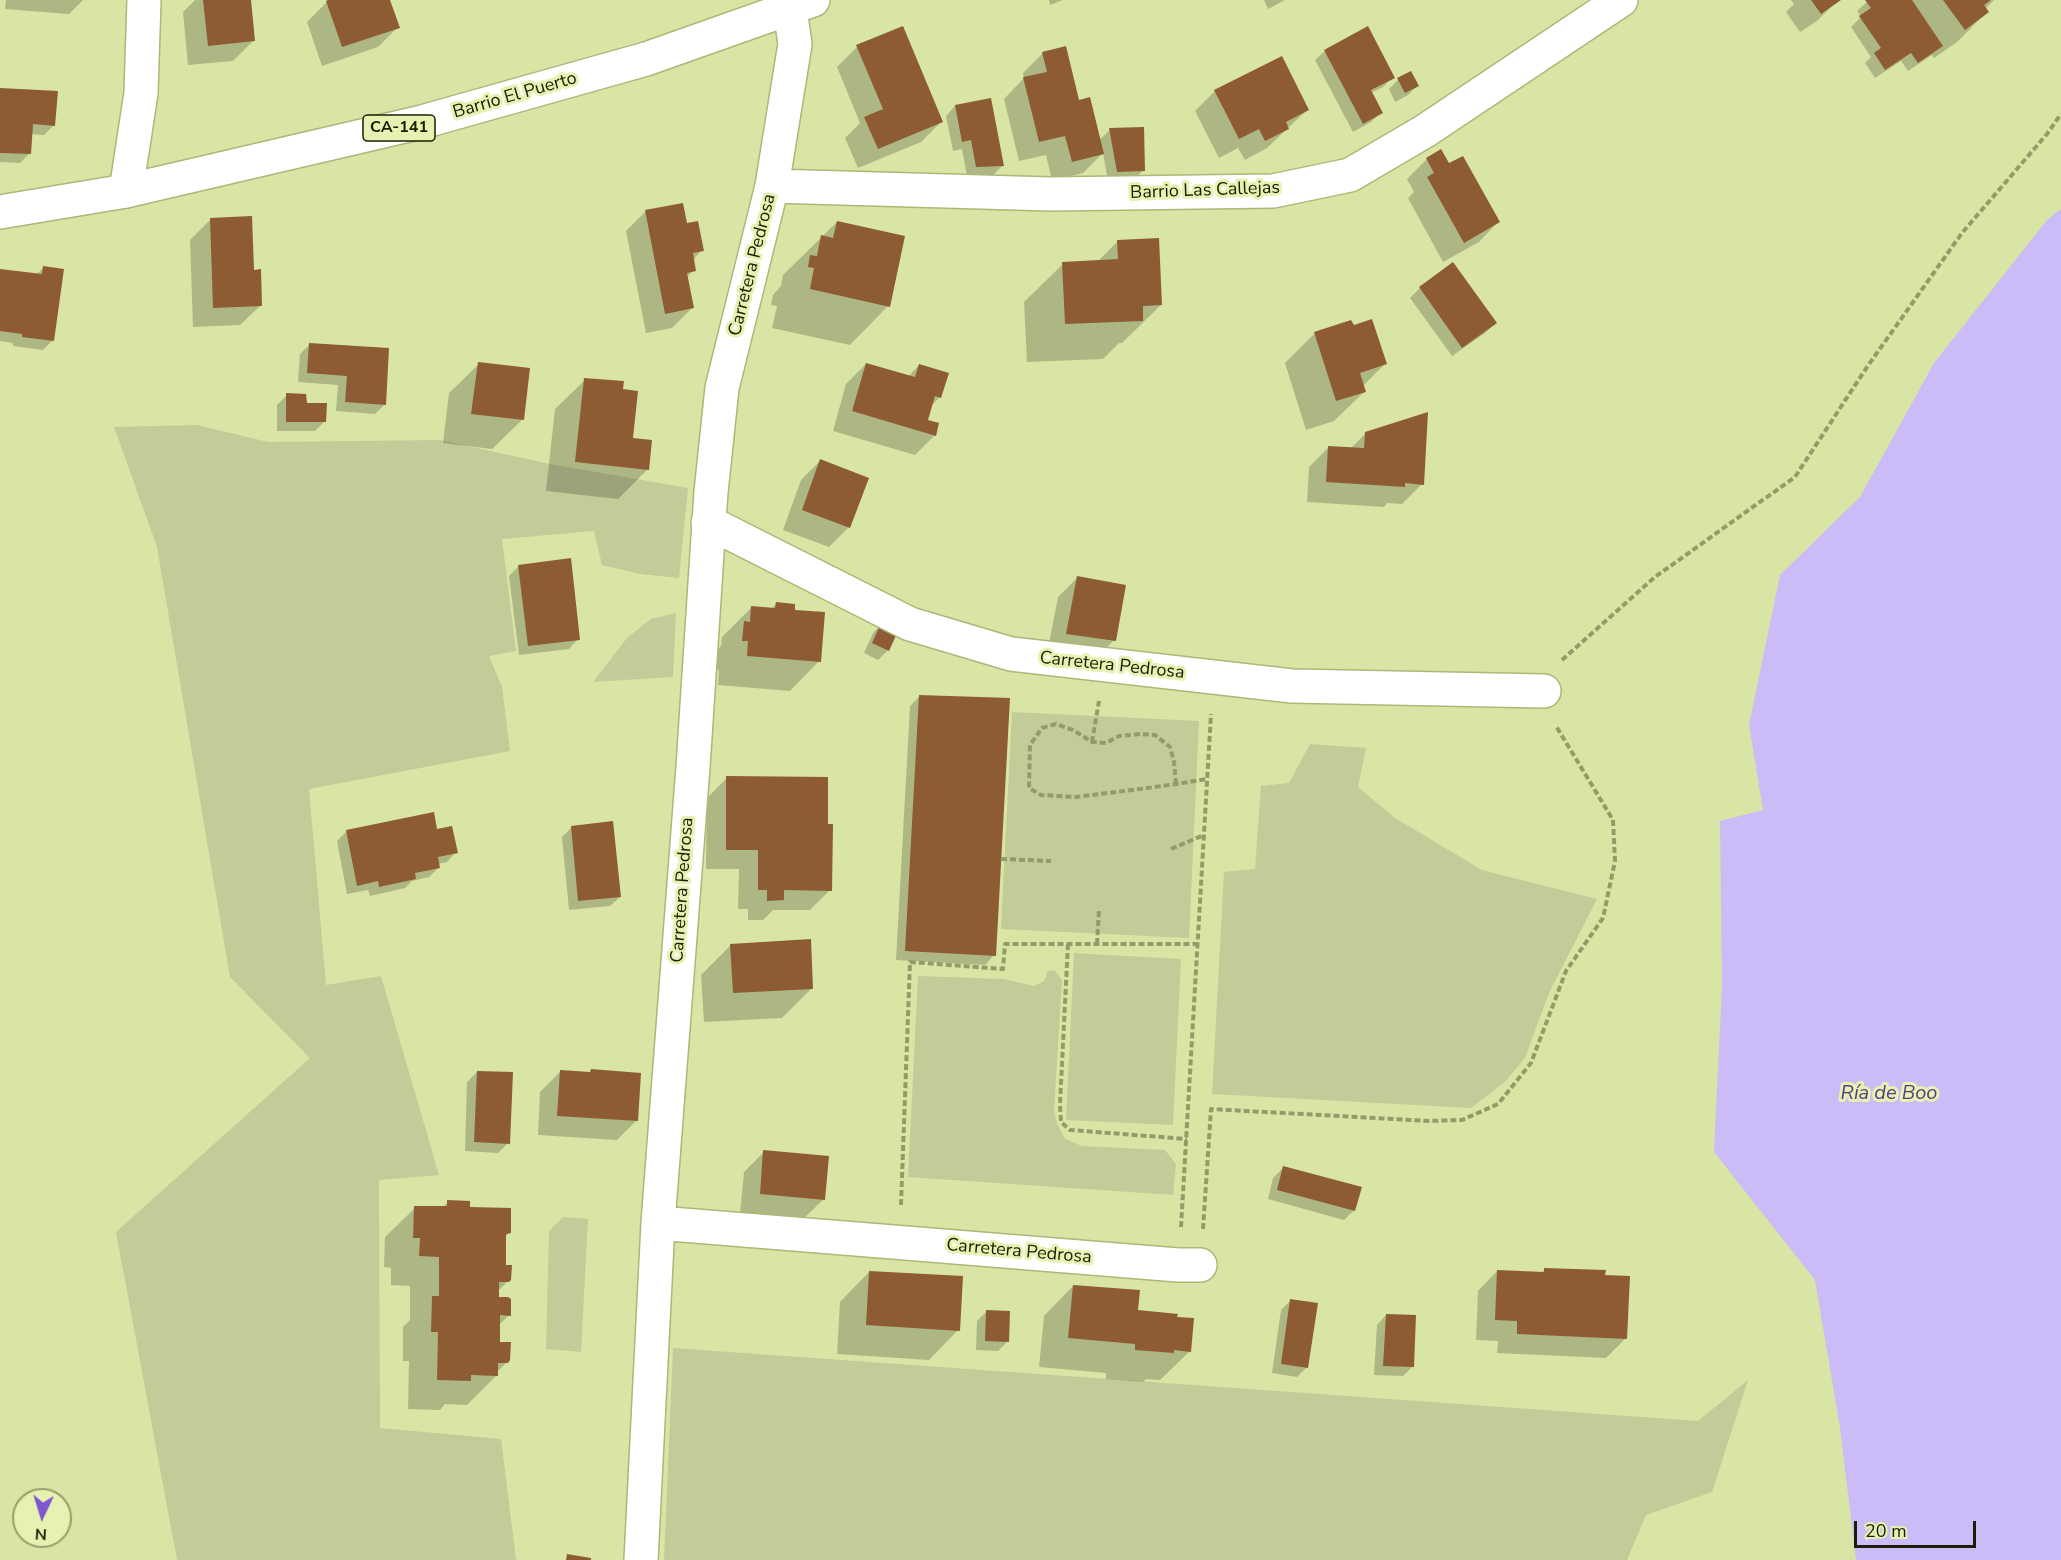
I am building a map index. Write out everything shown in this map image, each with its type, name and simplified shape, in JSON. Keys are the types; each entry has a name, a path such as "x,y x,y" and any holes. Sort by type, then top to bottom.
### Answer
{"street":[{"path":"126,191 141,93 144,0"},
{"name":"Barrio Las Callejas","path":"772,186 1052,194 1273,191 1350,175 1425,131 1622,0"},
{"name":"Barrio El Puerto","path":"0,212 126,191 422,122 646,58 801,4"},
{"name":"Carretera Pedrosa","path":"641,1560 658,1222 693,767 708,522 722,388 772,186 801,4"},
{"name":"Carretera Pedrosa","path":"708,522 900,619 1011,654 1292,686 1544,691"},
{"name":"Carretera Pedrosa","path":"658,1222 1189,1265"}],"path":[{"path":"1189,1265 1211,1109 1428,1121 1462,1120 1498,1104 1531,1064 1566,971 1603,918 1615,861 1612,820 1568,743 1543,706 1548,673 1655,577 1795,477 1867,367 1962,233 2047,134 2061,114"},
{"path":"1189,1265 1186,1138 1213,677"},
{"path":"1176,784 1170,747 1155,735 1119,736 1106,743 1092,742 1073,730 1056,724 1042,728 1030,745 1029,789 1041,795 1076,796 1176,784 1207,778"},
{"path":"1171,849 1204,835"},
{"path":"1001,859 1051,861"},
{"path":"1097,944 1099,909"},
{"path":"899,1242 910,962 1003,969 1005,944 1198,944"},
{"path":"1068,944 1061,1122 1070,1130 1186,1138"}],"green space":[{"path":"197,425 268,442 440,440 550,464 688,488 679,578 640,574 602,565 594,531 502,539 516,651 489,656 502,687 510,751 309,789 326,985 381,976 439,1175 379,1180 380,1428 501,1439 516,1560 177,1560 116,1232 310,1058 230,977 157,547 114,427"},
{"path":"676,613 673,677 593,682 627,638 651,619"},
{"path":"1012,712 1199,721 1189,938 1001,929"},
{"path":"1310,744 1366,748 1358,787 1395,818 1482,870 1597,899 1549,993 1525,1058 1505,1082 1471,1108 1212,1094 1224,872 1255,869 1261,786 1289,783"},
{"path":"1074,953 1181,959 1173,1125 1066,1120"},
{"path":"1054,970 1062,980 1054,1111 1065,1139 1082,1146 1165,1150 1176,1164 1173,1195 908,1177 918,976 1004,979 1034,986 1044,981 1048,971"},
{"path":"563,1217 588,1219 581,1352 546,1349 549,1231"},
{"path":"673,1348 1698,1421 1748,1380 1712,1492 1646,1515 1627,1560 664,1560"}],"water":[{"name":"Ría de Boo","path":"2061,209 2061,1560 1856,1560 1840,1428 1815,1280 1714,1152 1722,985 1720,821 1763,810 1749,725 1780,575 1860,497 1934,363 2047,220"}],"building":[{"path":"203,0 251,0 255,41 208,46"},
{"path":"390,0 400,28 342,47 326,1"},
{"path":"1811,0 1841,0 1821,14"},
{"path":"1865,0 1912,0 1943,46 1918,63 1911,53 1885,70 1874,53 1881,48 1859,16 1871,8"},
{"path":"1943,0 1991,0 1984,5 1989,12 1965,30"},
{"path":"903,26 943,122 878,149 864,117 883,109 856,45"},
{"path":"1368,26 1395,78 1371,90 1383,113 1363,124 1324,50"},
{"path":"1066,46 1079,100 1090,97 1104,154 1072,162 1065,136 1039,142 1023,77 1047,72 1042,52"},
{"path":"1282,56 1309,110 1286,122 1289,129 1265,141 1259,129 1239,139 1214,90"},
{"path":"1411,71 1419,86 1405,93 1397,78"},
{"path":"0,88 58,91 55,126 33,124 31,154 0,153"},
{"path":"991,98 1004,166 976,167 971,140 962,142 955,105"},
{"path":"1144,127 1145,171 1117,172 1109,128"},
{"path":"1441,149 1449,163 1463,156 1500,222 1464,243 1427,177 1434,173 1426,158"},
{"path":"683,203 687,223 698,221 704,251 693,253 696,271 687,273 694,308 665,314 645,210"},
{"path":"252,216 254,270 261,269 262,306 213,308 210,218"},
{"path":"837,221 905,236 890,307 810,289 814,268 808,267 810,255 817,256 821,235 833,238"},
{"path":"1159,238 1162,305 1143,306 1143,321 1065,324 1062,262 1118,259 1117,240"},
{"path":"1453,262 1497,323 1462,348 1419,287"},
{"path":"43,266 64,269 54,341 22,337 22,334 0,331 0,269 42,274"},
{"path":"1372,319 1387,364 1360,373 1366,392 1336,401 1314,332 1351,320 1354,325"},
{"path":"309,343 389,348 386,405 345,402 347,376 307,373"},
{"path":"478,362 530,368 524,420 471,414"},
{"path":"866,363 915,377 919,364 949,373 941,398 935,396 928,420 939,423 936,436 852,411"},
{"path":"584,378 624,381 623,389 638,391 633,438 652,440 649,470 575,462"},
{"path":"286,393 306,394 307,403 327,403 326,422 286,422"},
{"path":"1428,412 1424,485 1405,483 1405,487 1326,482 1328,446 1364,448 1365,432"},
{"path":"820,459 869,478 850,528 802,510"},
{"path":"571,558 580,640 528,646 518,565"},
{"path":"1077,576 1126,585 1116,641 1066,634"},
{"path":"776,602 795,604 795,610 825,612 821,662 747,656 748,641 742,641 744,621 750,622 751,606 775,608"},
{"path":"882,621 899,629 889,651 872,643"},
{"path":"919,695 1010,698 996,956 905,951"},
{"path":"726,776 828,777 828,824 833,824 832,891 784,890 784,900 767,901 767,890 758,890 758,850 726,850"},
{"path":"434,812 437,829 452,826 458,853 438,857 440,868 415,873 416,879 379,887 378,881 357,886 346,830"},
{"path":"613,821 621,897 578,901 571,826"},
{"path":"811,939 813,989 733,993 730,944"},
{"path":"591,1069 641,1073 638,1121 557,1116 560,1070 590,1072"},
{"path":"477,1071 513,1072 510,1144 474,1142"},
{"path":"763,1150 829,1156 825,1200 760,1194"},
{"path":"1283,1166 1362,1187 1355,1211 1277,1190"},
{"path":"447,1200 470,1201 470,1207 511,1208 511,1233 506,1234 506,1265 512,1265 511,1280 499,1282 499,1297 511,1299 511,1316 500,1315 500,1342 511,1342 510,1360 508,1363 498,1363 498,1376 471,1375 471,1381 437,1380 438,1332 431,1332 432,1296 439,1296 439,1257 419,1256 420,1238 413,1238 414,1206 447,1206"},
{"path":"1544,1268 1606,1270 1605,1275 1630,1276 1627,1339 1517,1334 1517,1321 1495,1320 1497,1270 1544,1272"},
{"path":"869,1271 963,1276 960,1331 866,1325"},
{"path":"1073,1285 1140,1290 1138,1310 1194,1318 1191,1352 1135,1350 1135,1344 1068,1338"},
{"path":"1290,1299 1318,1303 1308,1368 1281,1364"},
{"path":"986,1310 1010,1311 1009,1342 985,1341"},
{"path":"1386,1314 1416,1315 1414,1367 1383,1366"},
{"path":"567,1554 591,1558 591,1560 566,1560"}]}
